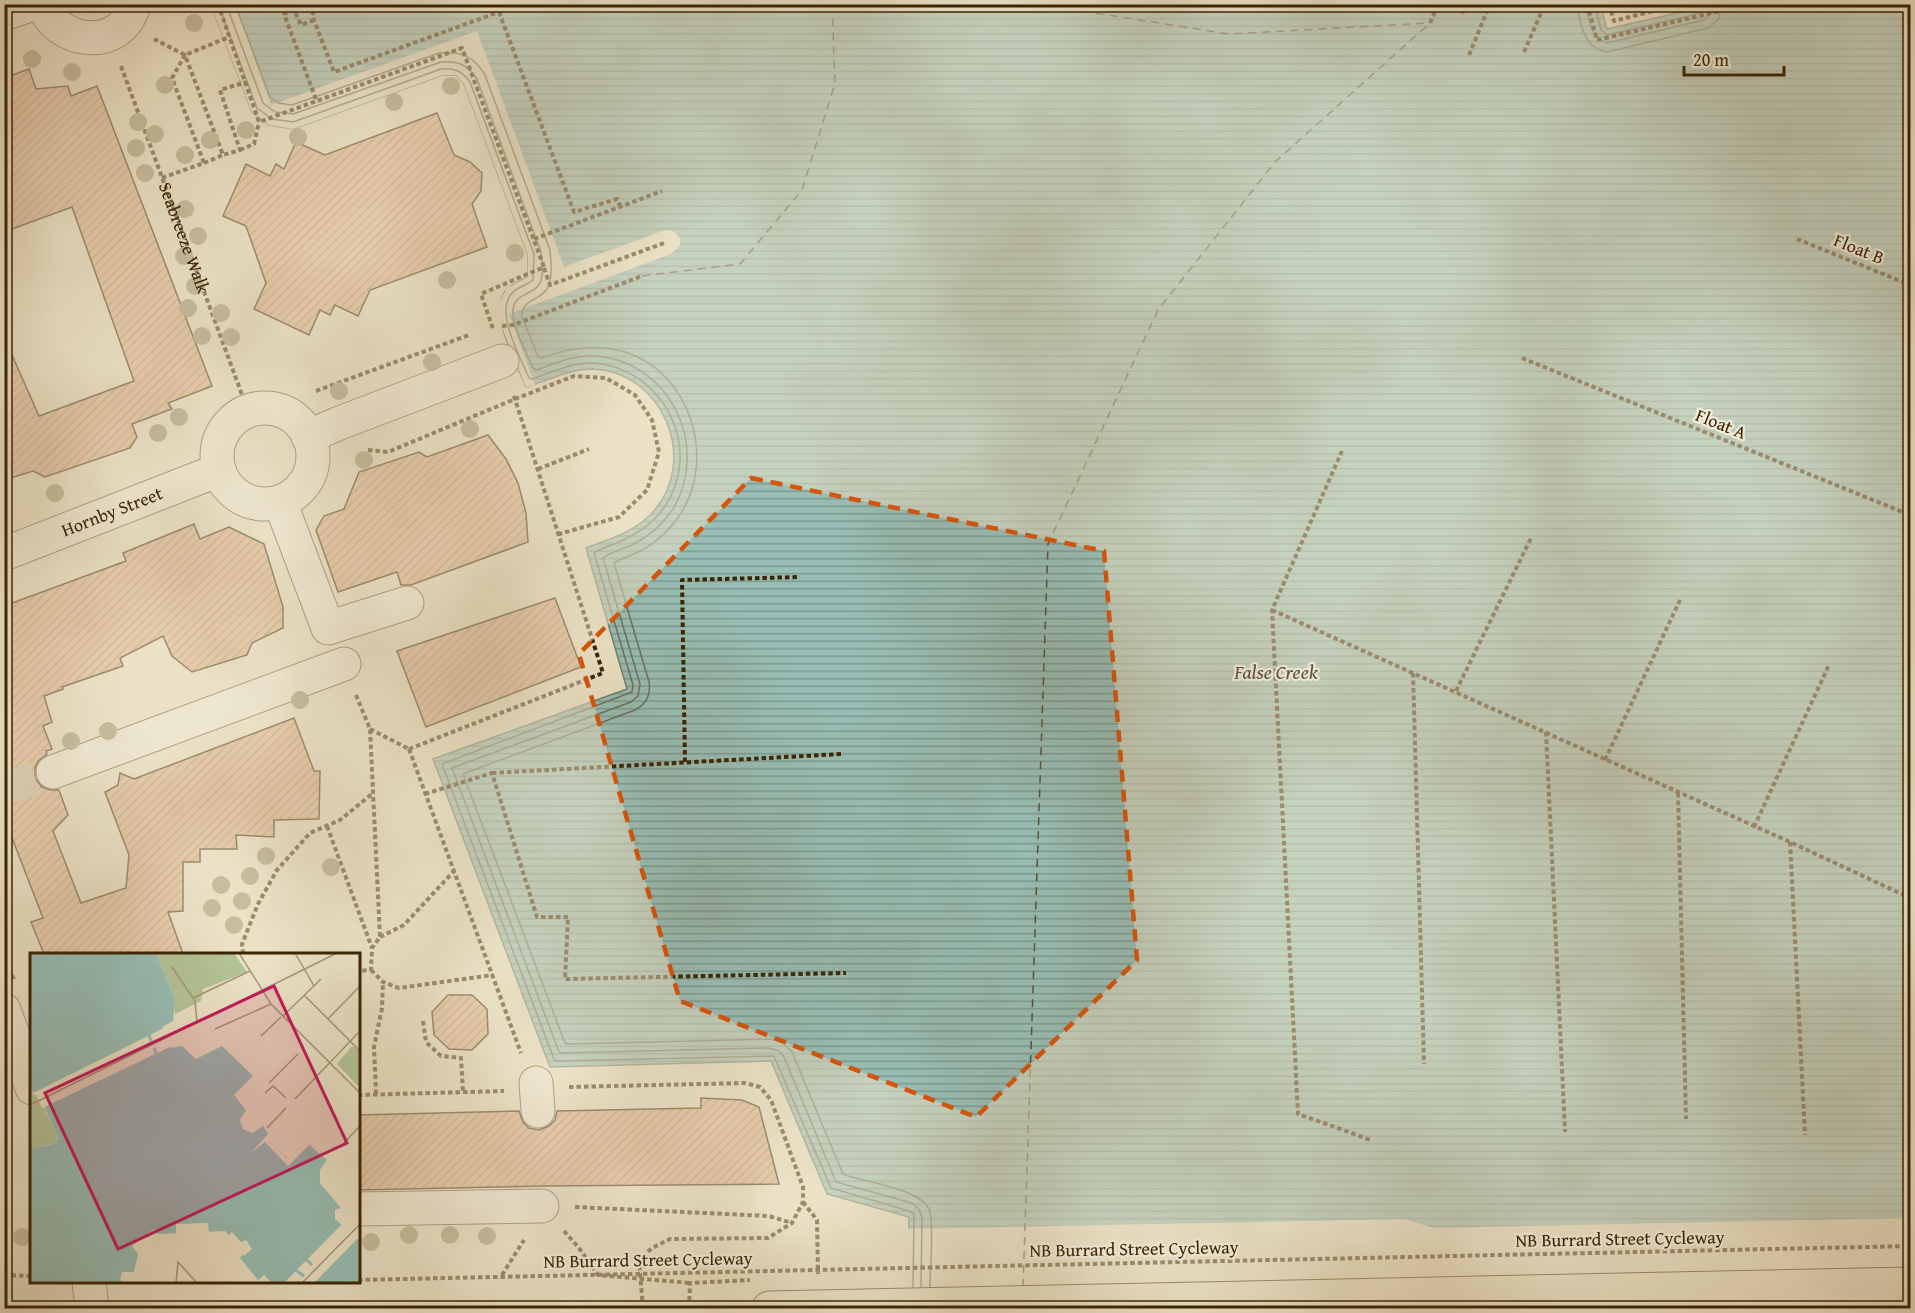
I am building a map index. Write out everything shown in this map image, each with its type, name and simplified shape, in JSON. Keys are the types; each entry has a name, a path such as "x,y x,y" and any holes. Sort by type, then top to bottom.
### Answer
{"main road":[{"path":"764,1294 1911,1284"}],"street":[{"path":"4,14 33,4"},
{"path":"42,4 56,26 68,34 82,38 96,38 118,29 125,23 134,4"},
{"path":"308,437 502,361"},
{"path":"262,408 277,410 290,415 301,425 308,437 312,450 312,463 301,487 291,496 280,502 265,504 249,502 225,484 217,458 222,435 238,416 262,408"},
{"name":"Hornby Street","path":"4,554 219,470"},
{"path":"280,502 328,628 406,603"},
{"path":"53,771 344,664"},
{"path":"4,1010 21,1084"},
{"path":"360,1209 542,1206"},
{"path":"89,1283 92,1308"}],"path":[{"path":"317,4 312,15 334,72 521,4"},
{"path":"1426,4 1437,7 1430,23"},
{"path":"1448,4 1464,12 1467,4"},
{"path":"1469,55 1490,4"},
{"path":"1524,52 1545,4"},
{"path":"1587,4 1597,40 1750,4"},
{"path":"1610,4 1614,21 1680,4"},
{"path":"314,20 300,25 294,10 284,14 317,102"},
{"path":"499,12 574,212 617,199 620,206"},
{"path":"204,163 172,78 185,55 229,37"},
{"path":"161,42 185,55 223,155"},
{"name":"Seabreeze Walk","path":"120,64 248,411"},
{"path":"240,150 220,90 246,82"},
{"path":"162,178 254,144 260,122"},
{"path":"534,239 662,191"},
{"name":"Float B","path":"1797,239 1911,285"},
{"path":"544,267 550,285 664,243"},
{"path":"513,325 642,276"},
{"path":"481,330 492,326"},
{"path":"316,391 471,334"},
{"name":"Float A","path":"1522,357 1911,515"},
{"path":"388,452 574,376 606,378 635,395 652,420 659,452 647,490 619,517 559,534"},
{"path":"538,469 589,449"},
{"path":"1342,452 1272,610 1298,1114 1371,1140"},
{"path":"1456,691 1531,538"},
{"path":"685,762 682,580 800,578"},
{"path":"1605,760 1680,600"},
{"path":"1272,610 1456,691 1906,896"},
{"path":"1754,827 1829,665"},
{"path":"1413,673 1424,1064"},
{"path":"380,937 370,729 409,749 537,1097 551,1088 745,1083 760,1088 771,1100 803,1187 803,1202 792,1223 768,1238 670,1239 652,1248 639,1260 643,1308"},
{"path":"1546,732 1565,1132"},
{"path":"425,794 492,773 841,753"},
{"path":"492,773 537,917 568,917 565,979 846,973"},
{"path":"243,953 242,944 258,904 277,870 310,833 340,820 373,793"},
{"path":"1678,793 1686,1119"},
{"path":"327,826 372,948 370,970"},
{"path":"1790,842 1804,1135"},
{"path":"372,948 380,937 404,925 454,871"},
{"path":"1911,885 1906,896 1911,1161"},
{"path":"360,971 370,970 383,982 399,988 493,975"},
{"path":"376,1094 374,1047 382,1008 383,982"},
{"path":"423,1021 426,1042 441,1056 461,1058 463,1092"},
{"path":"360,1095 491,1091"},
{"path":"803,1202 817,1220 818,1279"},
{"path":"542,1206 769,1216 792,1223"},
{"name":"NB Burrard Street Cycleway","path":"360,1280 1911,1246"},
{"path":"579,1248 598,1275 690,1282 764,1294"},
{"path":"502,1275 517,1252"},
{"path":"4,1275 30,1276"},
{"path":"689,1308 690,1282"}],"highlighted area":[{"path":"751,478 1104,551 1137,960 976,1117 680,1001 579,654"}],"water":[{"name":"False Creek","path":"1600,4 1607,29 1712,5 1910,5 1910,1308 907,1308 909,1217 827,1194 771,1061 550,1067 433,759 627,689 586,548 638,525 653,512 667,491 673,468 673,444 666,421 654,401 638,385 617,374 592,369 583,370 526,387 505,337 500,310 501,299 507,289 528,277 528,255 464,84 456,75 443,75 293,129 269,125 252,112 211,5"}],"pier":[{"path":"211,5 235,5 271,105 477,31 564,267 665,230 677,234 680,245 671,254 509,314 535,385 526,387 499,320 499,303 507,288 528,277 528,255 464,84 456,75 443,75 293,129 269,125 252,112"},
{"path":"1910,1218 1910,1308 904,1308 905,1229 1405,1219 1433,1228"}],"building":[{"path":"29,69 36,89 68,86 71,96 97,86 212,386 168,403 172,409 132,424 137,437 130,448 45,477 33,471 4,480 4,337 39,416 134,381 72,207 4,232 4,78"},
{"path":"437,113 454,155 470,162 482,173 481,191 472,204 487,247 370,290 358,316 335,305 330,315 320,310 309,335 254,309 266,283 246,226 223,216 246,164 270,176 276,164 284,169 296,142 325,155"},
{"path":"488,435 506,459 518,483 526,513 528,542 411,585 401,585 397,572 338,592 316,530 324,516 344,509 359,472 419,452 427,457"},
{"path":"194,524 200,539 229,527 264,544 283,607 283,628 252,643 247,655 192,672 172,656 163,636 120,658 123,666 62,687 63,689 44,696 52,722 43,726 52,749 46,751 47,754 38,761 35,778 42,787 59,790 68,815 53,831 81,903 126,888 129,855 105,792 118,785 120,773 134,779 294,718 314,771 320,771 319,819 274,820 274,837 236,835 237,849 200,849 200,862 183,862 183,911 168,912 183,953 44,953 31,922 43,918 4,817 4,606 126,561 123,553"},
{"path":"555,598 581,667 426,727 397,651"},
{"path":"448,995 472,995 487,1009 488,1034 472,1050 449,1049 434,1035 432,1012"},
{"path":"701,1098 742,1100 759,1107 779,1184 360,1190 360,1115 519,1111 523,1122 529,1128 539,1130 549,1126 555,1120 557,1111 701,1108"}],"ferry route":[{"path":"642,276 740,264 802,190 835,83 832,4"},
{"path":"1070,4 1082,11 1229,34 1429,23"},
{"path":"1023,1287 1048,544 1158,310 1275,162 1430,23"}],"tunnel":[{"path":"4,789 53,772"}]}
